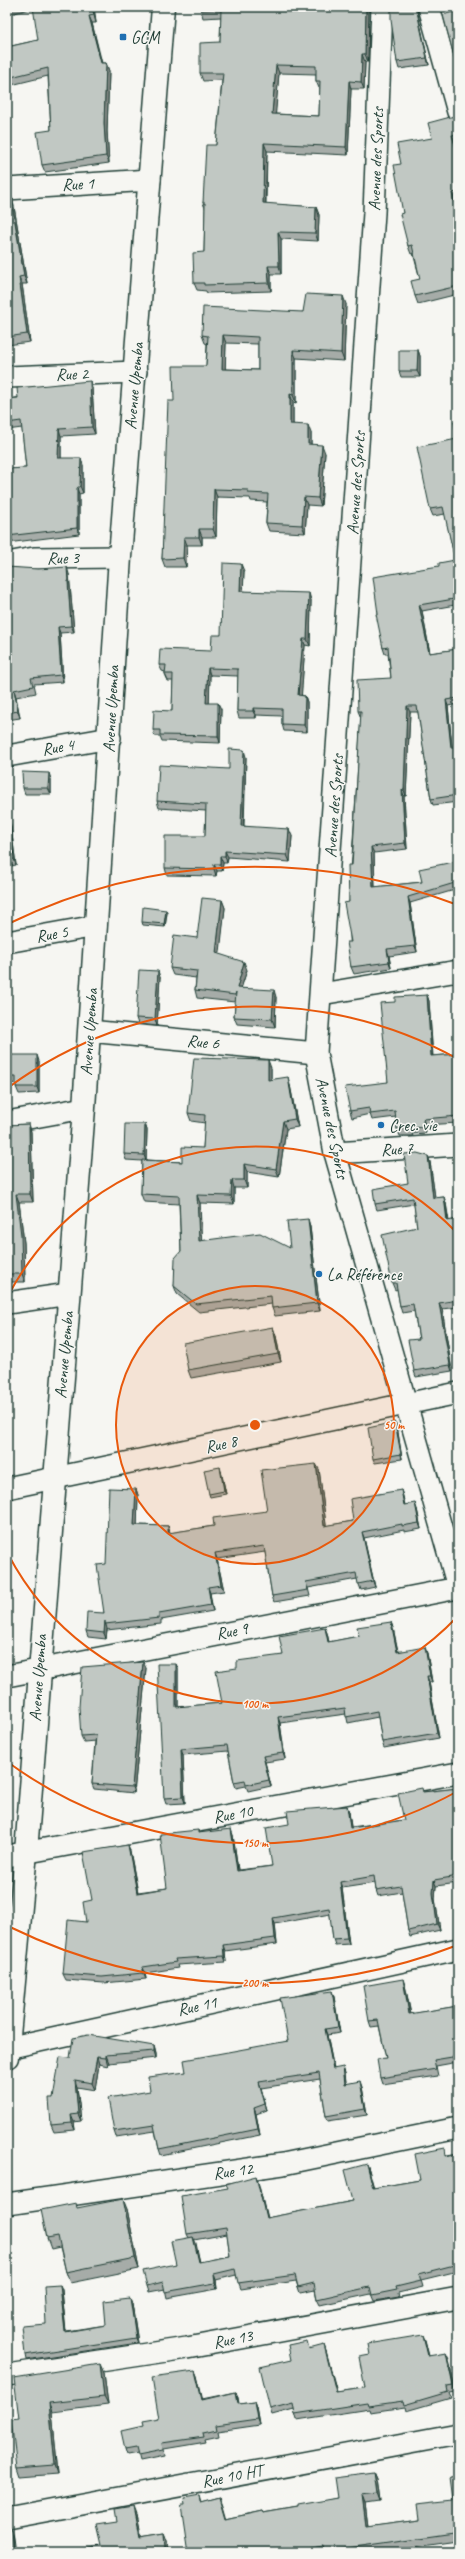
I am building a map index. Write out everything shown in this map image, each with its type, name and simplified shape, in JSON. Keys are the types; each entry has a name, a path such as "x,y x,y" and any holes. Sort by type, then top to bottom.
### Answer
{"street":[{"name":"Avenue Upemba","path":"7,2051 16,1854 39,1669 84,1108 110,738 120,557 136,372 163,7"},
{"name":"Avenue des Sports","path":"382,7 374,213 316,1053 335,1153 458,1587"},
{"path":"429,7 457,107"},
{"name":"Rue 1","path":"7,189 150,180"},
{"name":"Rue 2","path":"7,377 136,372"},
{"name":"Rue 3","path":"7,563 34,558 120,557"},
{"name":"Rue 4","path":"7,756 110,738"},
{"name":"Rue 5","path":"7,942 96,926"},
{"path":"321,994 458,971"},
{"name":"Rue 6","path":"89,1031 316,1053"},
{"path":"7,1122 84,1108"},
{"name":"Rue 7","path":"335,1153 458,1145"},
{"path":"7,1304 69,1294"},
{"name":"Rue 8","path":"7,1488 54,1480 458,1393"},
{"name":"Rue 9","path":"7,1676 458,1587"},
{"name":"Rue 10","path":"16,1854 458,1773"},
{"name":"Rue 11","path":"7,2051 458,1949"},
{"name":"Rue 12","path":"7,2204 283,2164 458,2128"},
{"name":"Rue 13","path":"7,2375 187,2348 458,2298"},
{"name":"Rue 10 HT","path":"7,2518 458,2434"}],"building":[{"path":"33,7 92,7 94,15 89,16 101,63 106,63 104,123 106,156 42,165 37,132 51,130 48,68 7,78 7,47 38,40"},
{"path":"201,7 366,7 365,54 362,54 361,82 349,81 346,147 264,143 263,203 316,207 315,233 278,232 279,266 268,266 269,283 204,285 204,283 194,283 193,253 204,252 205,203 203,203 206,145 216,145 223,73 200,73 200,43 220,42 221,9 201,10","holes":["276,65 316,66 316,81 320,81 319,116 272,114"]},
{"path":"391,7 416,7 427,58 397,62 391,20"},
{"path":"455,7 458,7 458,59 455,60 443,15 456,11"},
{"path":"458,115 458,134 452,135 458,156 458,192 452,193 458,222 458,286 415,296 411,281 420,279 412,245 408,246 400,214 403,213 394,165 401,164 397,144 432,138 428,123"},
{"path":"7,193 10,193 24,276 19,277 27,334 7,337"},
{"path":"306,294 343,296 341,353 293,350 293,395 290,394 290,424 308,425 308,444 322,445 318,498 304,497 302,525 266,523 268,494 248,493 248,490 214,489 213,529 199,529 199,537 184,537 183,558 162,559 168,401 174,401 173,366 206,366 208,336 202,335 203,307 303,312","holes":["223,335 258,337 258,370 222,369"]},
{"path":"399,350 418,350 417,371 399,371"},
{"path":"90,381 92,427 59,429 58,458 81,458 80,486 77,488 77,528 7,536 7,469 26,468 21,421 7,423 7,399 18,398 17,388"},
{"path":"458,404 458,417 456,405"},
{"path":"454,422 458,422 458,638 454,599 419,605 429,653 458,649 458,698 446,700 451,748 458,748 458,795 431,799 417,706 407,706 404,790 402,790 405,843 371,847 373,887 422,882 419,869 458,861 458,882 408,897 415,946 387,949 389,962 351,967 347,942 351,942 344,903 349,902 348,865 352,865 361,711 358,711 357,680 391,678 388,647 383,648 376,614 378,614 373,577 439,566 439,563 455,560 443,507 430,509 417,447 457,439"},
{"path":"223,563 241,564 240,591 309,593 307,639 303,639 298,695 305,696 304,725 282,724 282,709 253,708 253,711 237,711 238,669 208,668 206,703 218,703 218,736 160,735 160,730 153,730 154,710 172,711 173,674 165,674 166,665 159,665 160,649 211,651 212,635 221,635"},
{"path":"7,567 38,569 67,567 71,626 58,627 61,675 31,678 33,686 14,690 18,711 7,713"},
{"path":"229,749 244,750 241,826 289,829 287,855 225,851 225,856 220,856 220,864 214,864 214,869 165,868 165,836 205,836 206,804 157,801 159,765 229,769"},
{"path":"22,772 49,773 48,788 23,788"},
{"path":"7,807 14,859 7,860"},
{"path":"202,898 222,900 216,953 244,962 237,988 274,990 272,1019 234,1017 236,992 235,995 195,990 197,971 170,968 174,935 197,938"},
{"path":"143,907 166,910 164,924 142,922"},
{"path":"139,970 158,971 155,1019 136,1018"},
{"path":"427,995 431,1056 458,1054 458,1116 423,1119 424,1127 410,1128 411,1130 397,1129 395,1111 370,1114 369,1108 350,1111 345,1087 388,1082 380,1003 395,1002 395,997"},
{"path":"7,1055 37,1055 37,1087 16,1087 16,1077 7,1077"},
{"path":"194,1058 268,1060 268,1080 288,1077 295,1119 283,1121 276,1169 244,1164 244,1180 232,1180 231,1196 197,1195 199,1241 260,1233 290,1248 287,1221 308,1219 317,1303 272,1308 271,1296 196,1304 174,1286 175,1258 181,1251 179,1196 141,1194 142,1160 182,1162 182,1147 203,1148 205,1115 188,1113"},
{"path":"29,1124 30,1194 16,1194 21,1235 22,1274 7,1274 7,1125"},
{"path":"125,1124 145,1124 144,1155 124,1154"},
{"path":"417,1153 428,1156 433,1198 444,1197 447,1221 458,1219 458,1300 439,1303 450,1365 414,1371 408,1340 419,1339 413,1304 400,1306 396,1283 392,1283 382,1235 417,1227 413,1198 375,1204 373,1189 408,1183 404,1154"},
{"path":"273,1327 278,1354 188,1370 183,1343"},
{"path":"395,1422 401,1454 373,1459 368,1428"},
{"path":"316,1464 324,1526 353,1521 350,1499 401,1490 404,1505 415,1503 419,1523 402,1526 402,1524 362,1532 373,1581 358,1584 356,1573 306,1582 308,1590 272,1596 264,1546 215,1553 221,1585 208,1587 211,1605 159,1614 159,1618 105,1624 105,1621 104,1633 86,1631 87,1612 104,1613 97,1565 106,1564 109,1488 136,1489 134,1525 168,1526 168,1533 214,1526 213,1518 267,1511 261,1470"},
{"path":"220,1467 224,1491 209,1494 204,1470"},
{"path":"391,1622 397,1652 425,1647 430,1676 427,1676 437,1733 382,1742 377,1711 346,1717 345,1708 278,1717 283,1753 263,1756 269,1780 246,1785 245,1780 234,1782 227,1745 181,1749 183,1797 164,1798 157,1664 176,1664 176,1707 222,1703 216,1671 237,1668 237,1661 283,1655 279,1636 325,1628 328,1642 359,1636 357,1627"},
{"path":"143,1662 132,1787 92,1784 96,1735 81,1736 79,1707 82,1667"},
{"path":"422,1788 423,1792 458,1788 458,1876 434,1880 433,1893 437,1924 408,1931 401,1886 376,1890 374,1876 340,1882 347,1938 333,1939 329,1908 273,1918 275,1938 223,1945 224,1956 175,1959 176,1962 143,1967 143,1973 102,1977 63,1974 68,1920 86,1922 83,1902 92,1900 83,1852 128,1845 137,1893 167,1888 160,1834 198,1830 198,1833 231,1829 237,1871 272,1866 266,1828 289,1824 287,1811 347,1806 350,1828 404,1820 398,1793"},
{"path":"403,1979 409,2014 458,2006 458,2056 434,2060 436,2069 380,2078 377,2059 386,2058 378,2020 369,2021 363,1986"},
{"path":"332,1991 338,2027 325,2029 333,2069 343,2067 345,2084 360,2081 365,2109 326,2116 319,2073 259,2082 265,2104 254,2108 258,2129 159,2149 154,2125 114,2131 108,2098 150,2091 148,2077 186,2072 184,2060 288,2041 280,1998"},
{"path":"88,2035 154,2046 154,2051 106,2055 106,2058 97,2057 92,2083 75,2080 78,2114 71,2115 72,2123 51,2125 49,2098 53,2098 60,2057 70,2058 73,2038"},
{"path":"445,2148 446,2156 458,2153 458,2264 419,2274 421,2281 396,2287 397,2290 372,2295 370,2287 317,2299 314,2283 298,2287 295,2275 238,2283 235,2269 214,2274 215,2283 165,2292 163,2282 147,2286 143,2271 176,2264 171,2241 193,2237 199,2262 230,2256 226,2228 187,2234 181,2196 228,2188 226,2184 256,2176 266,2218 353,2201 345,2170 367,2164 373,2188 420,2180 415,2154"},
{"path":"123,2199 135,2258 66,2272 58,2236 47,2238 41,2210 76,2203 77,2208"},
{"path":"60,2285 65,2332 106,2325 104,2301 130,2298 136,2338 25,2355 22,2326 46,2324 44,2286"},
{"path":"423,2335 428,2356 446,2353 453,2386 447,2387 448,2392 404,2405 403,2401 368,2406 367,2403 295,2414 293,2403 270,2409 260,2367 291,2360 288,2345 307,2341 309,2349 324,2345 336,2392 365,2388 359,2357 370,2355 368,2344"},
{"path":"100,2364 104,2397 49,2403 55,2465 17,2468 11,2420 19,2419 14,2378"},
{"path":"195,2371 202,2400 236,2392 238,2404 255,2402 258,2419 216,2425 217,2430 203,2433 204,2437 162,2443 163,2450 138,2455 136,2447 125,2449 121,2431 143,2426 142,2422 159,2419 152,2377"},
{"path":"373,2472 376,2494 362,2496 366,2526 419,2519 417,2504 453,2500 450,2477 458,2476 458,2528 452,2529 453,2533 326,2551 325,2546 286,2552 188,2552 181,2505 185,2505 184,2499 200,2496 201,2503 220,2498 226,2519 262,2511 263,2513 298,2507 298,2505 338,2498 335,2477"},
{"path":"134,2507 140,2537 165,2533 166,2549 145,2552 68,2552 102,2546 97,2525 117,2522 115,2510"},
{"path":"7,2530 11,2530 13,2552 7,2552"}],"place":[{"name":"GCM","path":"123,37"},
{"name":"Crec. vie","path":"381,1125"},
{"name":"La Référence","path":"319,1274"}]}
